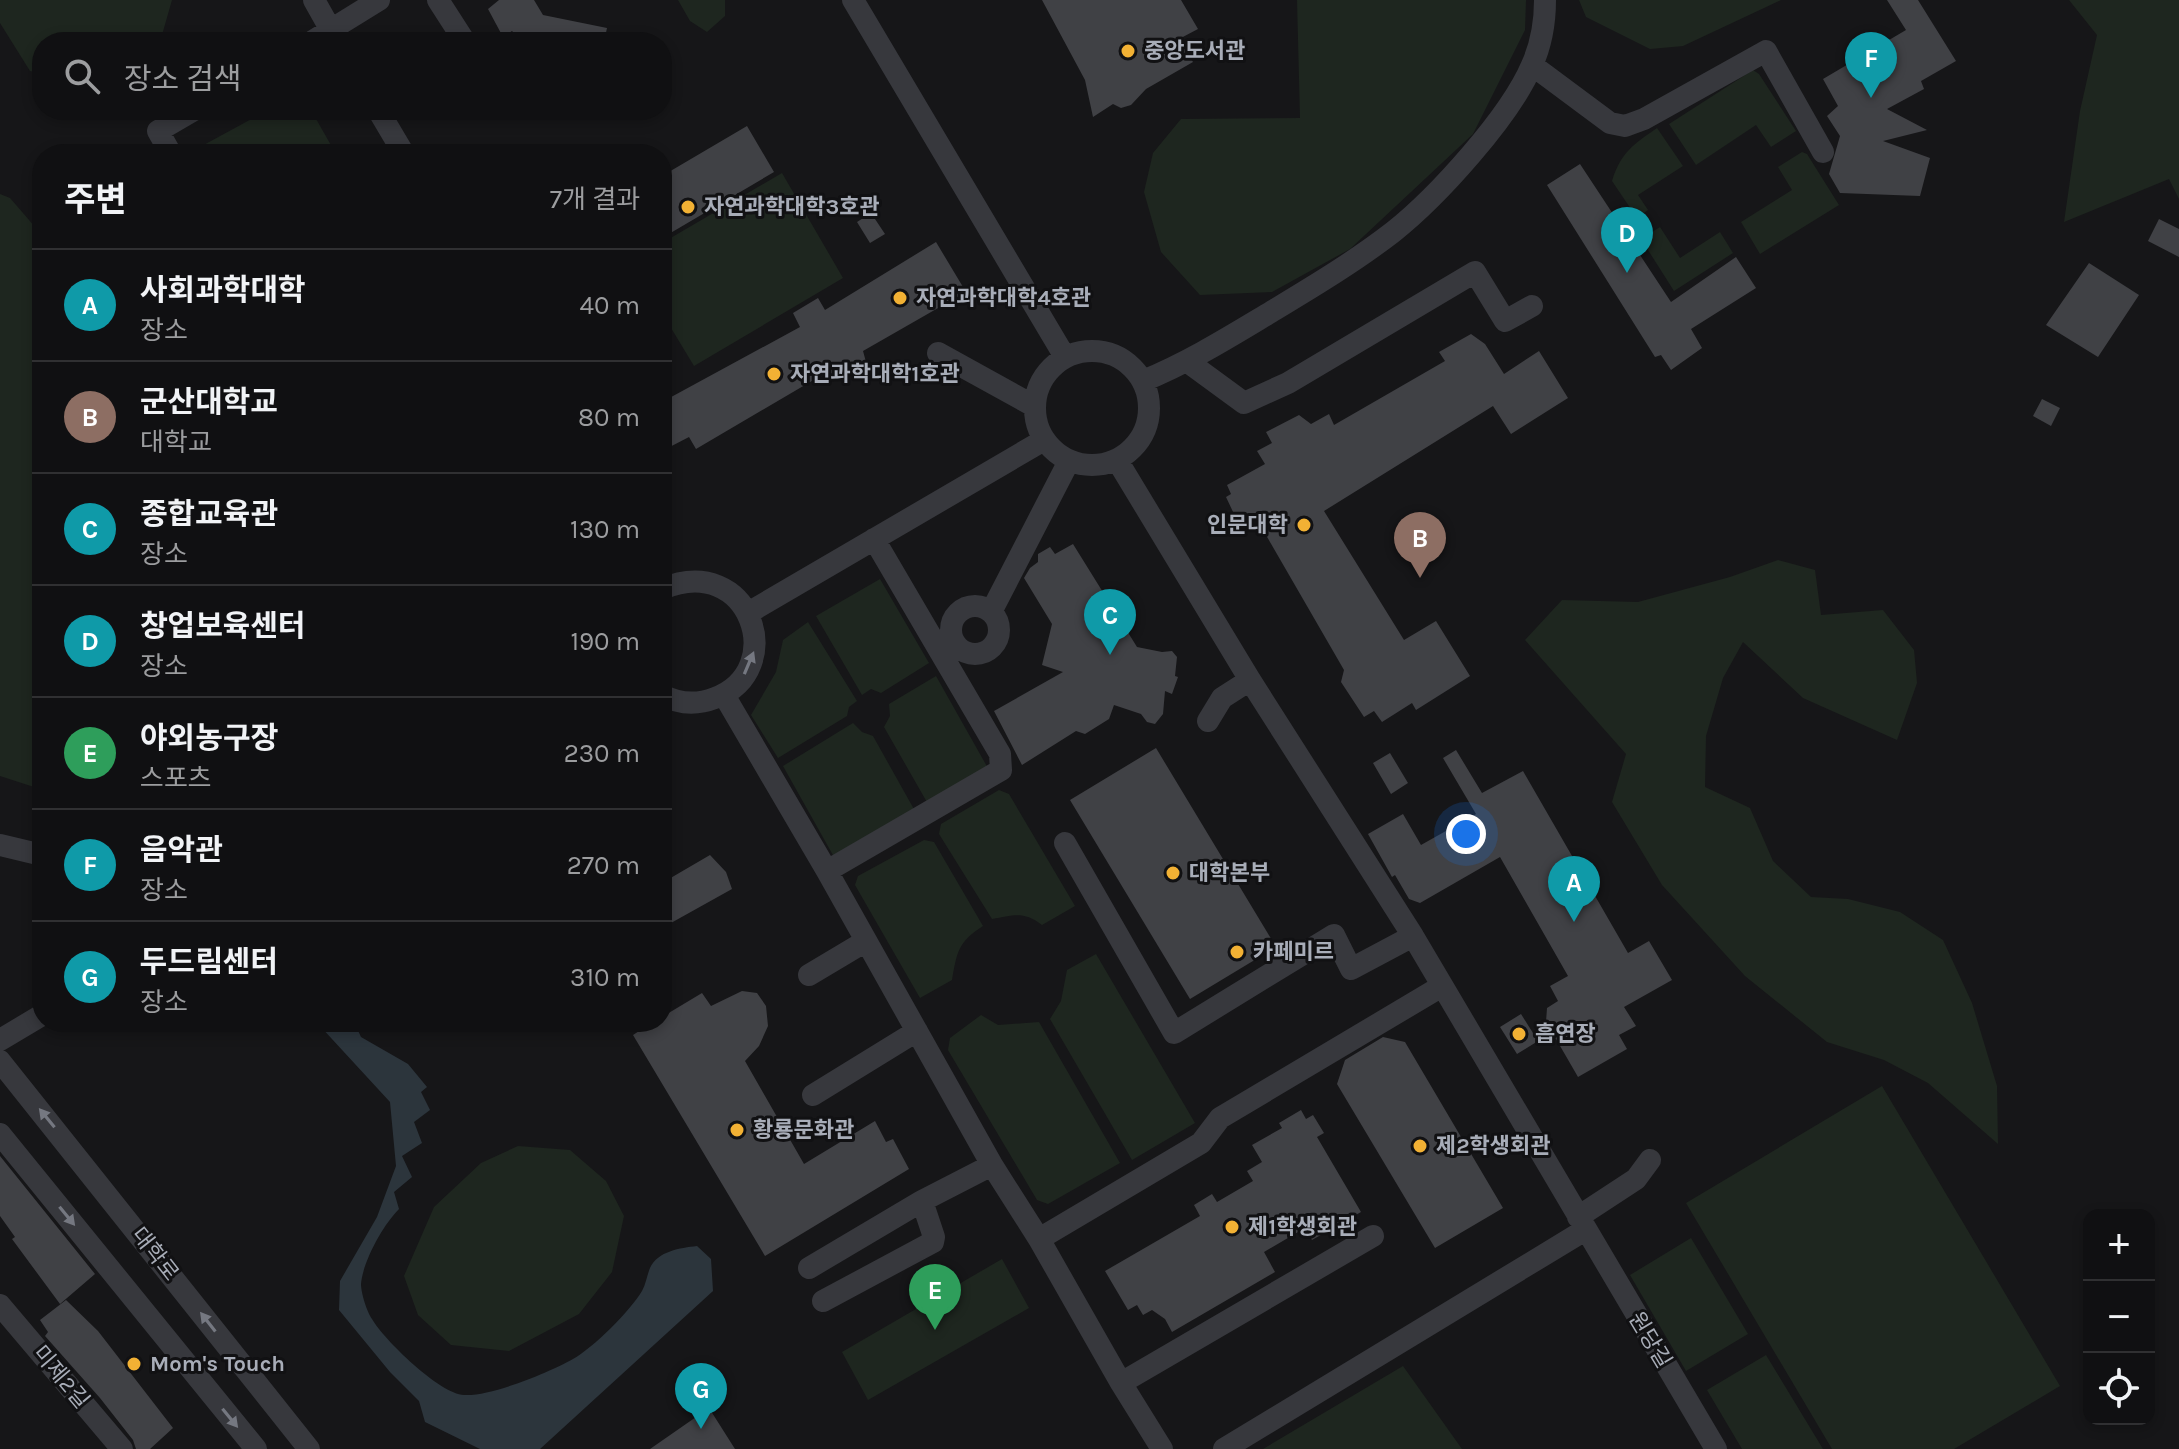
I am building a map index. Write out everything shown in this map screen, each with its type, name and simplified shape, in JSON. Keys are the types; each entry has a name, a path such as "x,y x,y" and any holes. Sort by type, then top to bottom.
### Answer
{"street":[{"path":"314,0 333,32"},
{"path":"340,32 379,0"},
{"path":"438,0 459,32"},
{"path":"1143,381 1188,362 1317,283 1393,232 1443,186 1505,111 1532,65 1545,19 1545,0"},
{"path":"861,3 913,104 1065,357"},
{"path":"1532,65 1610,123 1625,126 1644,119 1766,51 1823,152"},
{"path":"165,144 158,131 177,120"},
{"path":"384,120 398,144"},
{"path":"1188,362 1244,403 1288,383 1475,272 1505,321 1532,306"},
{"path":"1096,350 1115,355 1131,365 1143,381 1149,399 1149,417 1143,435 1132,449 1117,460 1101,465 1069,461 1054,452 1036,424 1034,406 1038,389 1046,373 1065,357 1096,350"},
{"path":"938,353 1034,406"},
{"path":"748,613 1044,440"},
{"name":"원당길","path":"1117,460 1250,680 1413,936 1716,1449"},
{"path":"991,612 1069,461"},
{"path":"827,871 1001,770 1000,754 874,539"},
{"path":"672,584 700,580 719,585 736,597 748,613 754,631 754,650 749,668 724,695 704,702 684,703 672,699"},
{"path":"1208,721 1222,698 1250,680"},
{"path":"724,695 992,1165 1162,1449"},
{"path":"1065,843 1174,1033 1334,935 1351,969 1413,936"},
{"path":"0,845 32,853"},
{"path":"809,975 866,941"},
{"path":"1039,1239 1201,1143 1220,1118 1442,986"},
{"path":"0,1040 32,1021"},
{"path":"813,1095 917,1031"},
{"name":"대학로","path":"0,1061 309,1449"},
{"name":"대학로","path":"3,1139 256,1449"},
{"path":"1224,1449 1582,1224 1636,1179 1650,1160"},
{"path":"809,1268 922,1201 992,1165"},
{"path":"823,1301 933,1242 922,1201"},
{"path":"1121,1383 1373,1236"},
{"name":"미제2길","path":"0,1305 122,1449"}],"shaded area":[{"path":"0,0 172,0 163,32 32,32 32,72 0,23"},
{"path":"678,0 725,0 725,16 707,32 690,21"},
{"path":"1297,0 1526,0 1525,30 1473,134 1350,249 1272,292 1200,295 1161,252 1144,192 1153,153 1181,119 1300,118"},
{"path":"1579,0 1781,0 1683,46 1650,49 1586,17"},
{"path":"2069,0 2179,0 2179,199 2169,179 2064,222 2080,111 2097,35"},
{"path":"1753,70 1759,74 1796,131 1771,147 1756,125 1696,165 1669,124"},
{"path":"250,120 317,120 330,144 206,144"},
{"path":"1657,128 1683,166 1638,195 1648,210 1637,218 1612,181 1629,150"},
{"path":"1802,152 1807,154 1839,205 1760,254 1741,222 1792,190 1778,167"},
{"path":"782,173 843,278 694,366 672,330 672,237"},
{"path":"0,194 10,198 32,223 32,786 0,776"},
{"path":"1660,227 1680,258 1720,232 1733,253 1674,291 1641,239"},
{"path":"1778,560 1815,570 1821,615 1883,610 1914,650 1917,683 1897,740 1803,698 1743,642 1723,678 1706,736 1705,787 1750,808 1773,861 1811,897 1848,899 1900,912 1943,940 1972,1003 1997,1086 1998,1144 1928,1083 1884,1060 1827,1042 1745,976 1662,885 1612,802 1626,754 1525,640 1562,600 1638,602 1730,577"},
{"path":"880,579 929,663 881,693 871,689 862,695 816,616"},
{"path":"808,622 857,701 849,707 847,716 778,758 751,715 776,672 783,640"},
{"path":"936,676 989,770 928,804 884,727 890,716 889,704"},
{"path":"853,723 862,732 873,736 915,811 834,857 783,766"},
{"path":"999,790 1009,794 1075,906 1042,925 1024,916 992,919 939,834 941,824"},
{"path":"924,840 934,842 983,926 968,937 960,948 952,980 920,998 855,885 858,876"},
{"path":"1096,954 1195,1123 1132,1160 1050,1019 1061,1001 1067,970"},
{"path":"981,1015 998,1025 1039,1022 1120,1163 1048,1204 1037,1200 948,1050 950,1038"},
{"path":"326,1032 359,1032 361,1037 408,1064 427,1087 421,1092 430,1110 414,1122 422,1143 402,1156 412,1177 394,1192 399,1209 375,1244 361,1284 366,1307 378,1328 400,1352 441,1386 464,1395 475,1395 520,1383 563,1364 591,1347 620,1318 642,1291 650,1268 658,1258 677,1249 697,1246 711,1259 713,1291 540,1449 480,1449 425,1422 419,1401 390,1372 339,1310 340,1281 377,1217 396,1166 390,1102"},
{"path":"1882,1086 2060,1386 1954,1449 1832,1449 1686,1203"},
{"path":"518,1146 570,1150 606,1181 624,1216 612,1272 579,1314 509,1351 451,1345 418,1315 404,1276 434,1207 481,1163"},
{"path":"1691,1238 1748,1334 1686,1371 1630,1275"},
{"path":"1002,1259 1029,1308 868,1400 842,1352"},
{"path":"1766,1355 1823,1449 1742,1449 1707,1390"},
{"path":"1403,1366 1462,1449 1263,1449"}],"building":[{"path":"499,0 534,0 543,15 607,28 606,32 500,32 488,9"},
{"name":"중앙도서관","path":"1042,0 1181,0 1198,29 1179,39 1193,62 1146,89 1131,105 1121,108 1113,104 1093,117 1085,80"},
{"path":"1887,0 1918,0 1956,61 1921,81 1924,89 1887,109 1927,130 1883,141 1930,158 1920,196 1840,193 1829,174 1840,136 1827,116 1838,106 1823,79 1906,30"},
{"name":"자연과학대학3호관","path":"747,126 774,172 672,232 672,170"},
{"path":"1580,164 1671,302 1736,257 1756,288 1691,329 1702,348 1671,370 1661,355 1655,357 1547,185"},
{"path":"871,213 885,234 870,243 857,222"},
{"path":"2159,219 2179,229 2179,257 2148,241"},
{"name":"자연과학대학1호관","path":"936,242 966,292 863,351 866,362 848,374 845,368 826,379 822,375 696,449 689,437 672,446 672,397 800,327 793,313 818,298 825,310"},
{"path":"2089,263 2139,295 2098,357 2046,325"},
{"name":"인문대학","path":"1471,334 1485,344 1504,374 1539,351 1568,398 1511,434 1493,406 1324,511 1404,640 1436,621 1470,676 1416,710 1412,703 1382,722 1374,711 1364,717 1341,682 1344,670 1255,516 1248,520 1241,513 1234,514 1226,497 1231,494 1227,485 1265,464 1257,451 1272,443 1266,432 1299,415 1311,424 1329,414 1334,425 1445,361 1439,352"},
{"path":"2042,399 2060,408 2051,426 2033,416"},
{"path":"1073,544 1137,647 1172,651 1177,657 1175,676 1178,677 1172,694 1165,691 1163,714 1155,724 1147,722 1141,714 1114,705 1109,719 1085,734 1076,731 1022,765 994,711 1063,672 1042,665 1052,624 1024,578 1038,562 1038,554 1050,547 1055,554"},
{"name":"대학본부","path":"1156,748 1276,947 1190,999 1070,800"},
{"path":"1456,750 1482,793 1523,771 1628,953 1649,941 1672,980 1624,1007 1636,1026 1619,1035 1627,1049 1578,1077 1552,1032 1545,1036 1547,1008 1558,1001 1550,986 1568,976 1500,857 1420,903 1409,899 1395,875 1392,877 1368,834 1403,814 1421,845 1476,814 1443,758"},
{"path":"1390,753 1408,783 1391,794 1373,763"},
{"path":"710,855 726,872 732,889 672,922 672,877"},
{"name":"황룡문화관","path":"742,991 757,993 766,1006 768,1026 759,1046 745,1061 804,1164 875,1121 886,1142 893,1139 909,1169 765,1256 633,1035 638,1032 672,1032 672,1011 702,993 711,1006"},
{"name":"흡연장","path":"1521,1014 1538,1041 1517,1054 1500,1027"},
{"name":"제2학생회관","path":"1383,1037 1405,1042 1503,1208 1435,1248 1337,1084 1345,1060"},
{"name":"제1학생회관","path":"1301,1110 1306,1119 1313,1115 1324,1133 1317,1137 1361,1212 1312,1240 1305,1228 1264,1252 1275,1272 1172,1332 1165,1319 1152,1310 1143,1315 1137,1305 1128,1310 1105,1271 1200,1216 1194,1205 1212,1194 1217,1202 1253,1181 1247,1171 1262,1162 1252,1145 1282,1128 1279,1123"},
{"path":"0,1156 95,1274 60,1304 12,1239 15,1237 0,1216"},
{"path":"66,1300 98,1331 173,1428 150,1449 136,1449 133,1440 100,1398 45,1336 48,1332 40,1320"},
{"path":"709,1408 735,1449 650,1449"}],"place":[{"name":"중앙도서관","path":"1128,51"},
{"name":"음악관","path":"1871,98"},
{"name":"자연과학대학3호관","path":"688,207"},
{"name":"창업보육센터","path":"1627,273"},
{"name":"자연과학대학4호관","path":"900,298"},
{"name":"자연과학대학1호관","path":"774,374"},
{"name":"인문대학","path":"1304,525"},
{"name":"군산대학교","path":"1420,578"},
{"name":"종합교육관","path":"1110,655"},
{"name":"대학본부","path":"1173,873"},
{"name":"사회과학대학","path":"1574,922"},
{"name":"카페미르","path":"1237,952"},
{"name":"흡연장","path":"1519,1034"},
{"name":"황룡문화관","path":"737,1130"},
{"name":"제2학생회관","path":"1420,1146"},
{"name":"제1학생회관","path":"1232,1227"},
{"name":"야외농구장","path":"935,1330"},
{"name":"Mom's Touch","path":"134,1364"},
{"name":"두드림센터","path":"701,1429"}]}
